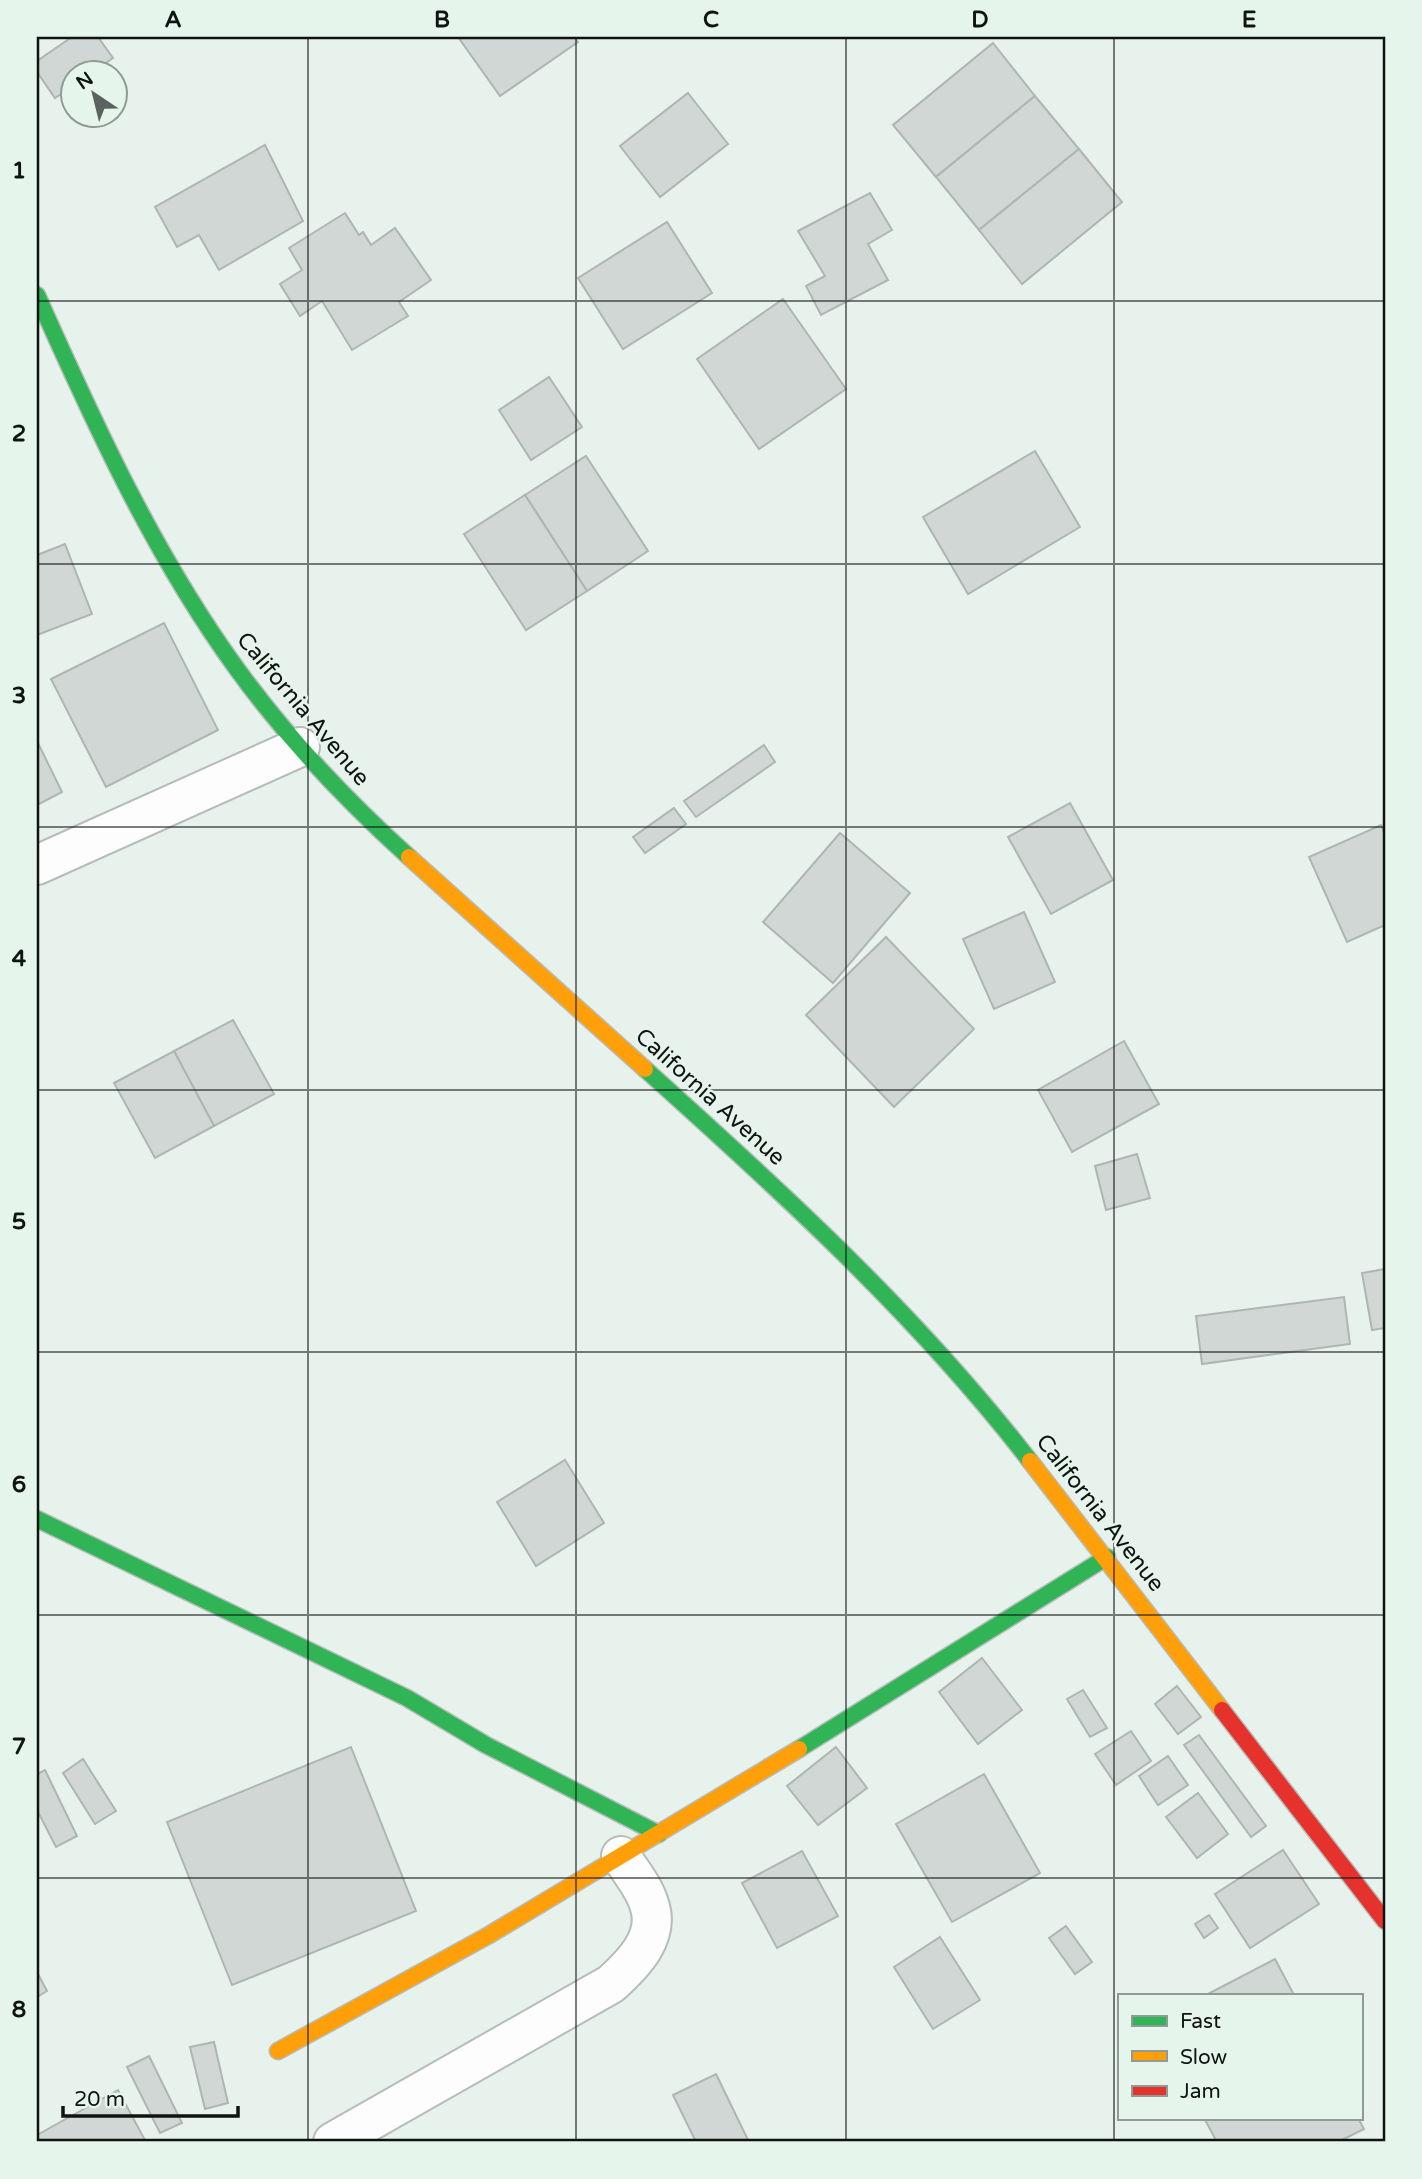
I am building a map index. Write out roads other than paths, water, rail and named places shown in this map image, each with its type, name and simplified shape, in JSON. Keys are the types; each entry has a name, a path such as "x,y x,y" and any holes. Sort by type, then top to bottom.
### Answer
{"street":[{"name":"California Avenue","path":"37,295 84,402 141,512 220,647 300,747 360,813 766,1178 890,1301 1004,1427 1107,1557 1385,1921"},
{"path":"37,865 300,747"},
{"path":"37,1519 407,1698 486,1745 659,1834"},
{"path":"278,2051 377,2000 659,1834 1107,1557"},
{"path":"333,2142 611,1984 640,1957 650,1929 650,1905 621,1856"}]}
